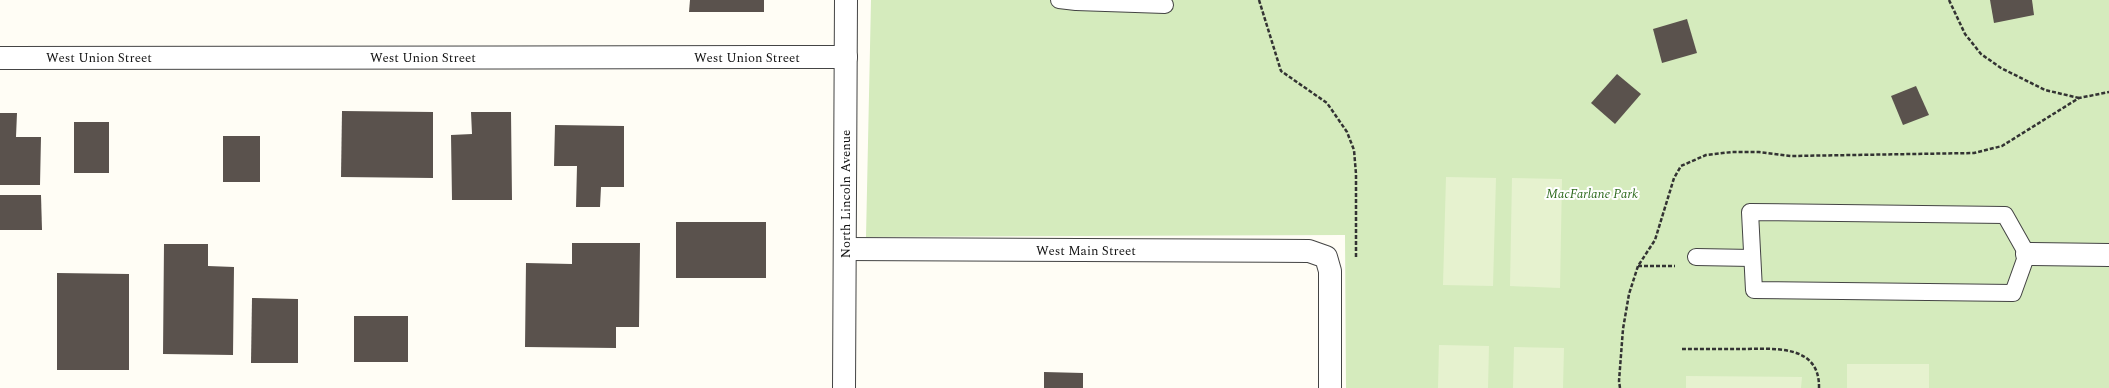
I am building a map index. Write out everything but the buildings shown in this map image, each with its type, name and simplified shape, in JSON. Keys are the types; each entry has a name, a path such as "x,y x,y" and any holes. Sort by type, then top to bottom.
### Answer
{"street":[{"name":"North Lincoln Avenue","path":"844,388 846,0"},
{"name":"West Union Street","path":"0,58 846,57"},
{"name":"West Main Street","path":"845,249 1309,252 1326,257 1330,271 1330,388"},
{"path":"2027,254 2109,255"}],"lane":[{"path":"1059,0 1165,5"},
{"path":"1750,212 2005,216 2027,254 2013,293 1754,290 1752,258 1750,212"},
{"path":"1696,257 1752,258"}],"path":[{"path":"1259,0 1281,71 1327,103 1346,132 1354,150 1356,174 1356,261"},
{"path":"1950,0 1965,34 1981,54 2001,68 2045,90 2080,98"},
{"path":"1638,266 1681,266"},
{"path":"1682,349 1782,349 1799,354 1811,363 1817,370 1819,388"}],"green space":[{"name":"MacFarlane Park","path":"871,0 2109,0 2109,388 1346,388 1345,235 866,237"},
{"path":"1446,177 1496,178 1493,286 1443,285"},
{"path":"1512,178 1562,179 1560,288 1510,286"},
{"path":"1439,345 1489,346 1488,388 1438,388"},
{"path":"1514,347 1564,348 1563,388 1513,388"},
{"path":"1847,364 1929,364 1929,388 1847,388"},
{"path":"1686,376 1802,377 1801,388 1686,388"}]}
